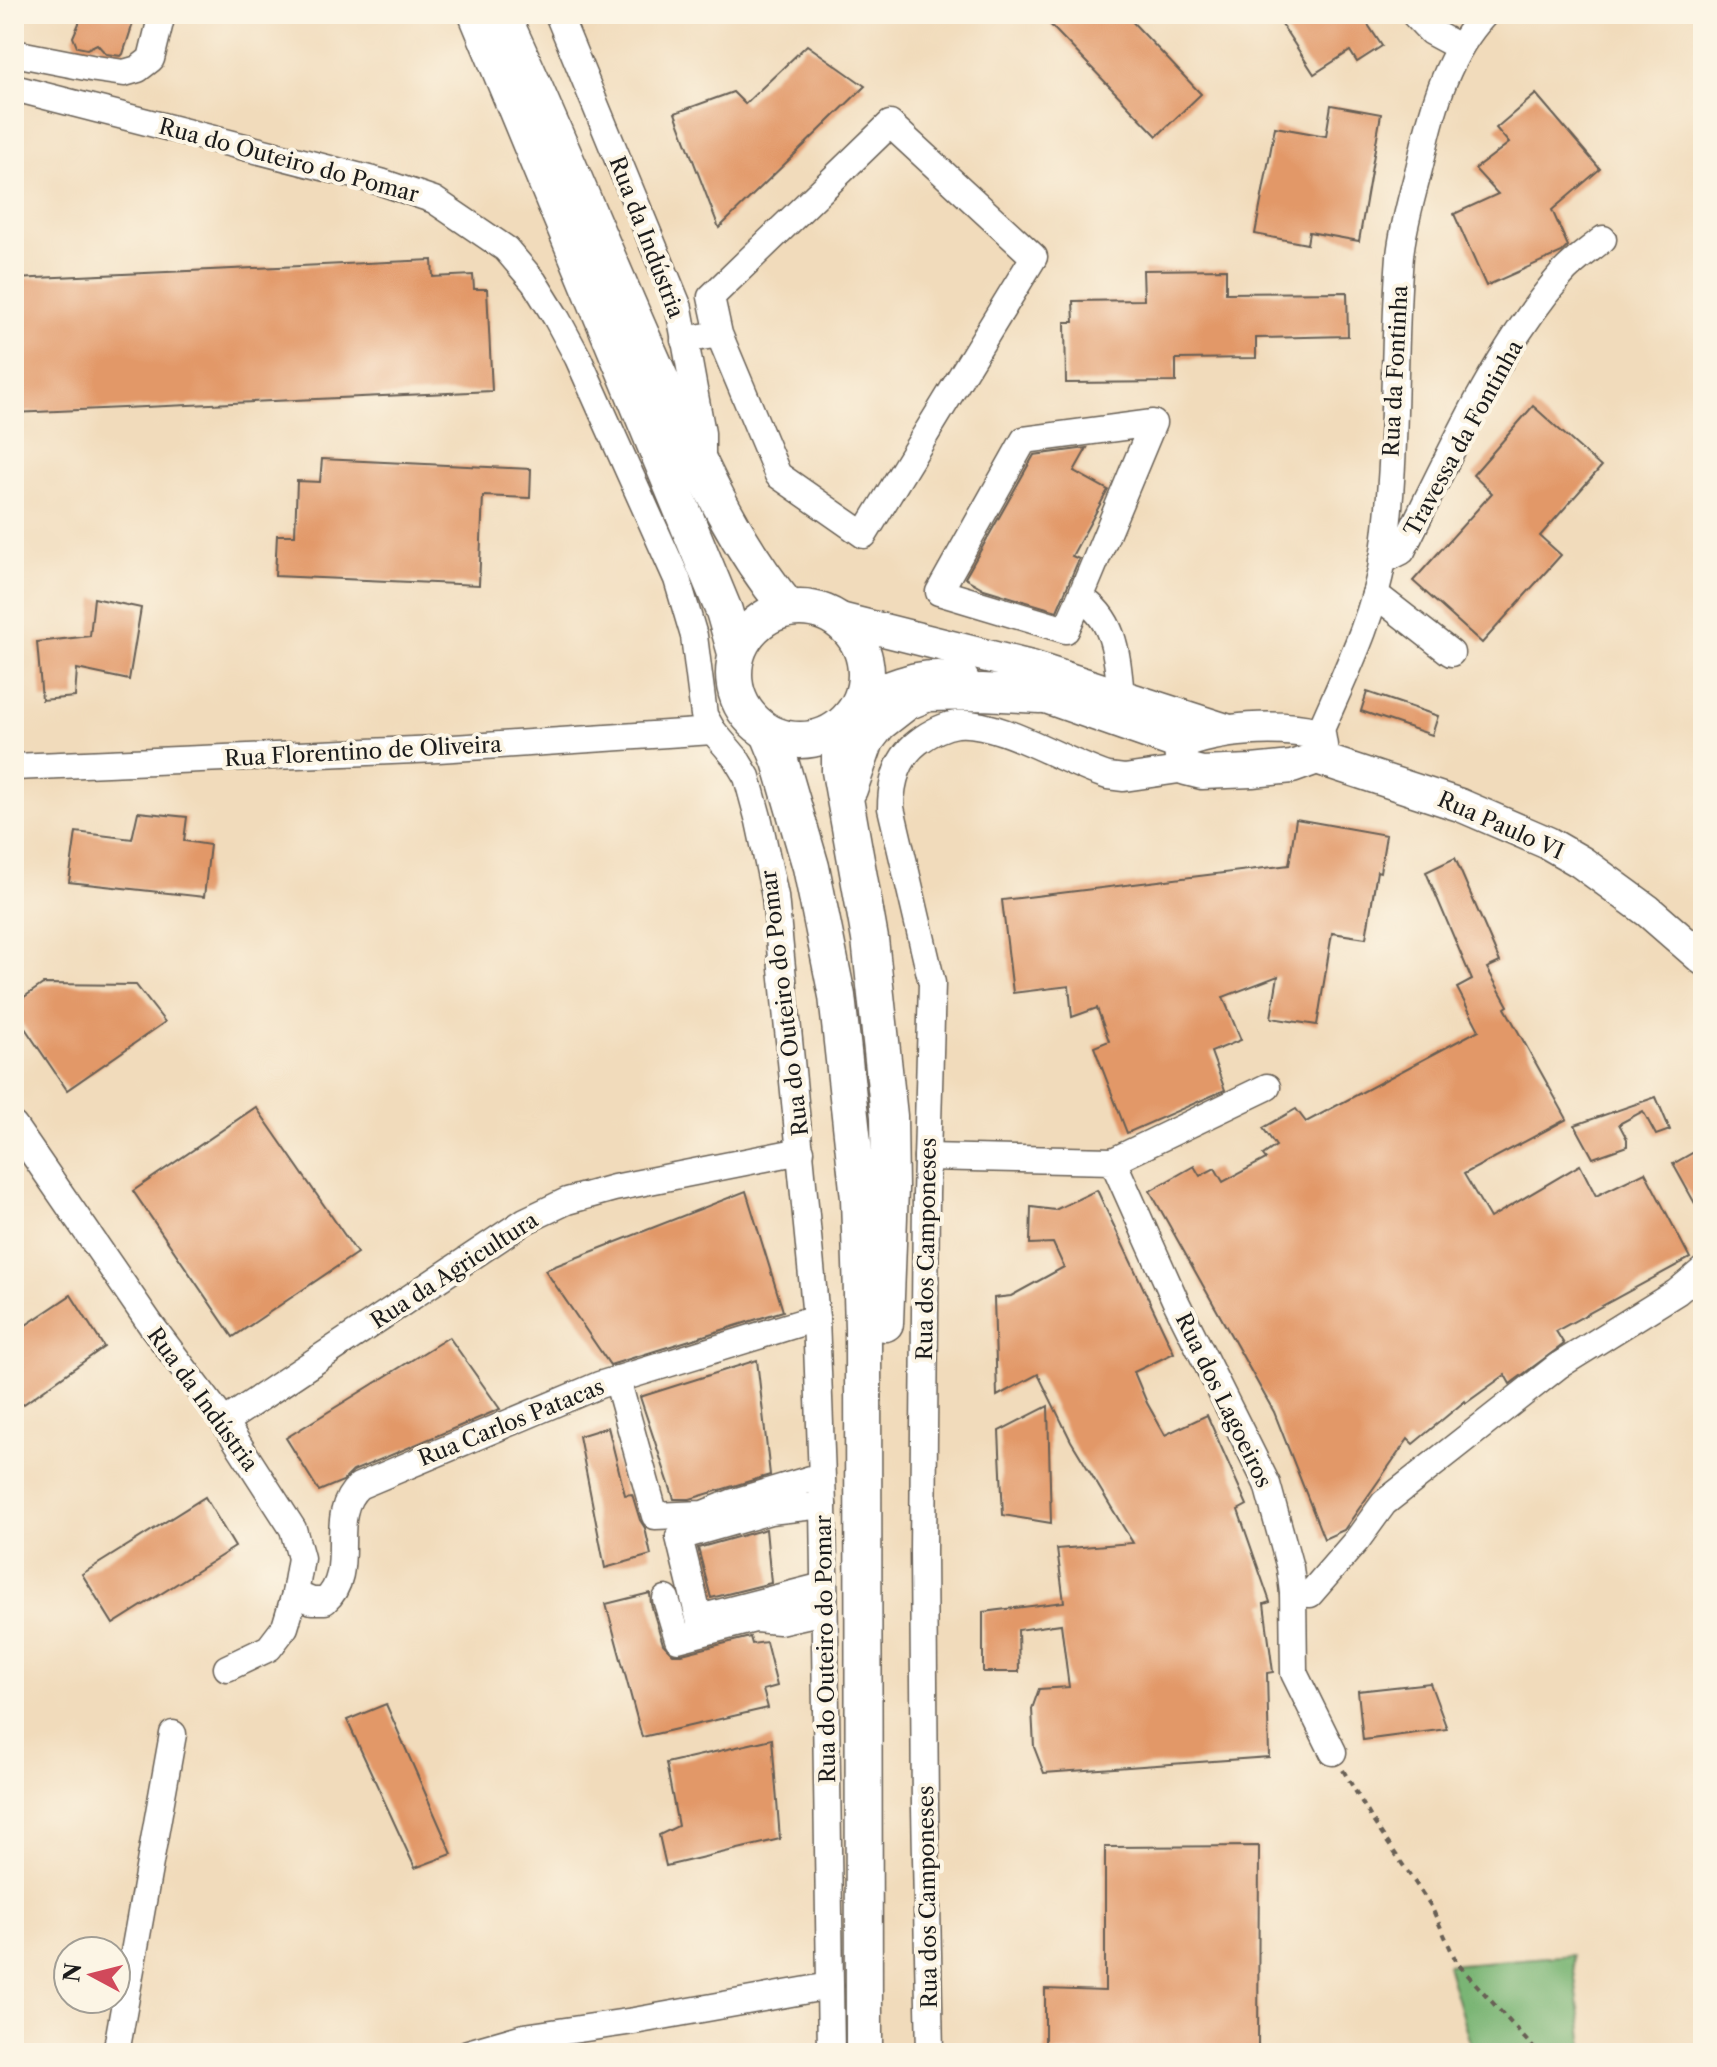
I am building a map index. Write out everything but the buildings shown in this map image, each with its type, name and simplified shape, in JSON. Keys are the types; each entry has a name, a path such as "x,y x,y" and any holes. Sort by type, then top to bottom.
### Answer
{"highway":[{"path":"458,14 552,219 577,257"},
{"path":"477,14 724,611 736,653"},
{"path":"502,14 560,143 608,264 702,469 749,558 788,608"},
{"path":"522,14 560,143"},
{"path":"788,608 813,609 836,618 853,633 863,653 867,676 857,710 840,728 823,737 805,741 787,740 769,734 754,723 742,708 735,691 733,672 736,653 744,637 771,614 788,608"},
{"path":"845,806 866,740 879,723 906,702 928,693 1040,695"},
{"path":"840,728 840,771 870,939 889,1116 883,1604 883,2053"},
{"path":"769,734 811,867 837,996 845,1046 859,1198 863,1328 864,2053"}],"main road":[{"path":"836,618 1031,667 1229,731"},
{"path":"862,698 914,678 934,676 1040,695 1183,757 1202,773 1292,767 1318,746"},
{"name":"Rua Paulo VI","path":"1183,757 1192,739 1229,731 1303,730 1318,746 1548,843 1613,884 1703,959"}],"street":[{"path":"14,53 124,73 138,69 151,59 162,14"},
{"name":"Rua da Indústria","path":"558,14 679,308 702,433 702,469"},
{"path":"1414,14 1431,32 1459,47"},
{"name":"Rua da Fontinha","path":"1318,746 1375,594 1382,561 1400,253 1439,93 1459,47 1485,14"},
{"name":"Rua do Outeiro do Pomar","path":"14,88 381,182 434,200 506,249 534,282 578,358 677,579 694,636 704,715 747,777 775,896 816,1318 823,1505 831,2053"},
{"path":"890,124 1034,257 864,535 778,475 719,334 711,297 890,124"},
{"name":"Travessa da Fontinha","path":"1382,561 1402,551 1498,366 1531,316 1563,273 1603,239"},
{"path":"684,340 719,334"},
{"path":"1153,423 1141,452 1080,598 1066,630 939,592 1024,440 1153,423"},
{"path":"1375,594 1451,653"},
{"path":"1080,598 1094,606 1105,620 1113,640 1121,695"},
{"name":"Rua dos Camponeses","path":"930,2053 923,1567 932,983 891,808 891,784 911,747 933,731 954,724 974,724 1108,776 1124,778 1183,757"},
{"name":"Rua Florentino de Oliveira","path":"14,767 438,749 713,731"},
{"path":"927,1157 1113,1161 1267,1087"},
{"name":"Rua da Indústria","path":"14,1126 151,1325 224,1422 293,1529 301,1558 285,1627 269,1648 227,1668"},
{"name":"Rua da Agricultura","path":"224,1422 525,1221 548,1210 614,1188 801,1151"},
{"name":"Rua dos Lagoeiros","path":"1113,1161 1176,1302 1267,1484 1290,1568 1294,1673 1333,1752"},
{"path":"1293,1593 1310,1594 1384,1503 1396,1493 1558,1366 1677,1292 1703,1270"},
{"name":"Rua Carlos Patacas","path":"295,1594 312,1601 325,1601 335,1593 342,1551 342,1515 348,1495 359,1486 599,1385 816,1318"},
{"path":"617,1379 655,1516 703,1514 821,1476"},
{"path":"823,1505 770,1511 679,1537 699,1618 823,1598"},
{"path":"666,1599 678,1639 755,1619 779,1621 823,1598"},
{"path":"116,2053 173,1734"},
{"path":"468,2053 524,2037 830,1986"}],"path":[{"path":"1333,1752 1373,1821 1431,1906 1457,1963 1538,2053"}],"green space":[{"path":"1572,1955 1585,2053 1473,2053 1447,1965"}]}
